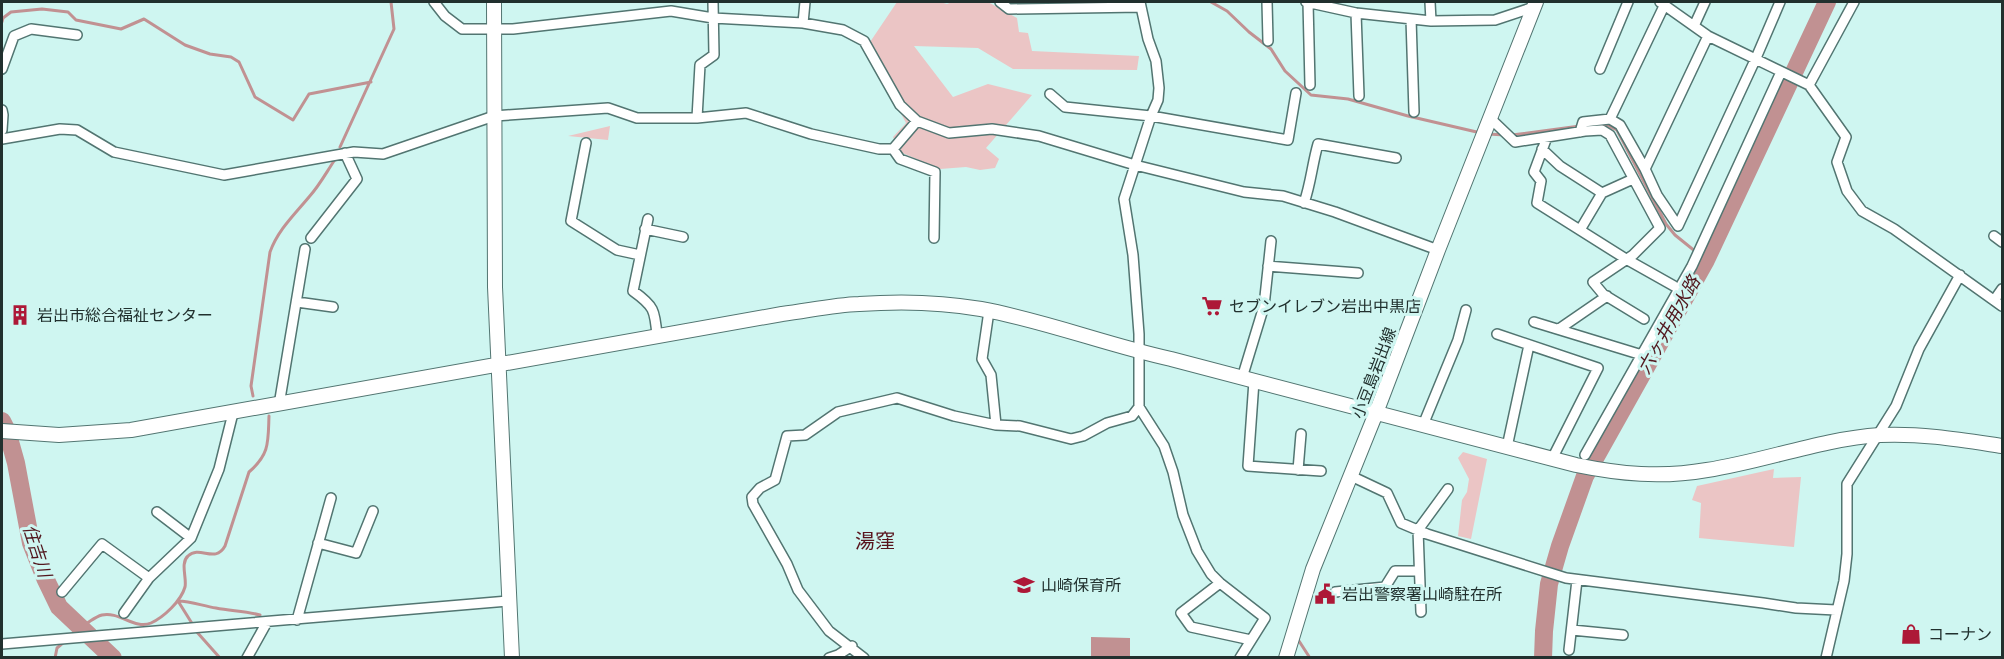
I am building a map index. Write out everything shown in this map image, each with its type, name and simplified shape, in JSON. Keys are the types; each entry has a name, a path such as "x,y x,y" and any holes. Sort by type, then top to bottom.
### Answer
{"street":[{"path":"434,2 445,16 462,29 513,29 671,11 713,18 802,23 843,30 864,40 900,105 917,121 949,133 992,129 1039,136 1135,165 1244,192 1283,196 1335,212 1438,250"},
{"path":"494,2 495,287 512,657"},
{"path":"697,118 700,65 714,56 713,2"},
{"path":"802,23 805,2"},
{"path":"1000,2 1010,9 1044,5 1141,4 1159,88 1158,100 1150,116 1124,199 1133,255 1140,352 1139,407 1164,446 1183,515 1197,551 1211,574 1220,583 1265,618 1240,657"},
{"path":"1267,2 1268,41"},
{"path":"1310,85 1307,2 1356,13 1431,21 1495,20 1535,4"},
{"path":"1430,2 1431,21"},
{"path":"1600,69 1628,2"},
{"path":"1694,26 1705,2"},
{"path":"1580,132 1583,122 1610,119 1620,125 1657,195 1678,226 1780,2"},
{"path":"1808,85 1854,2"},
{"name":"小豆島岩出線","path":"1286,657 1313,569 1352,476 1535,4"},
{"path":"1610,119 1662,4 1708,36 1808,85 1846,137 1837,162 1847,191 1862,211 1894,229 1999,302 2002,289"},
{"path":"1356,13 1359,96"},
{"path":"1411,19 1414,112"},
{"path":"2,69 14,36 31,29 77,35"},
{"path":"1645,169 1708,36"},
{"path":"1585,455 1692,266 1783,74"},
{"path":"1050,94 1065,106 1150,116 1288,140 1296,93"},
{"path":"2,139 60,129 77,130 114,152 224,176 345,153 383,154 494,116 608,108 637,118 697,118 746,113 811,134 879,149 893,149 917,121"},
{"path":"2,110 2,130"},
{"path":"1491,118 1515,142 1602,130 1610,135 1647,200 1660,228 1626,259 1593,282 1607,296 1644,319"},
{"path":"1546,137 1534,172 1541,182 1537,203 1674,286"},
{"path":"585,143 571,221 616,250 640,255"},
{"path":"1304,203 1318,144 1396,158"},
{"path":"893,149 900,159 935,172 934,238"},
{"path":"1542,149 1560,166 1602,194"},
{"path":"311,238 357,179 345,153"},
{"path":"1580,230 1602,194 1633,179"},
{"path":"648,219 633,291 650,303 655,316 657,336"},
{"path":"645,229 683,237"},
{"path":"1994,236 2002,242"},
{"path":"1271,241 1264,306 1248,379 1248,466 1321,471"},
{"path":"279,405 305,249"},
{"path":"1268,266 1358,273"},
{"path":"1826,657 1844,581 1847,554 1847,484 1880,435 1896,406 1919,349 1960,275"},
{"path":"1559,329 1607,296"},
{"path":"297,302 333,307"},
{"path":"2,431 74,435 131,430 782,314 858,303 937,303 989,311 1065,328 1140,352 1552,459 1615,473 1664,474 1707,470 1828,442 1880,435 1927,435 2002,446"},
{"path":"1423,425 1458,340 1466,310"},
{"path":"989,311 982,359 991,375 996,425"},
{"path":"1534,322 1642,355"},
{"path":"1497,334 1598,368 1552,459"},
{"path":"1507,447 1529,345"},
{"path":"864,657 830,631 798,590 787,564 753,504 752,497 760,488 775,480 787,436 805,435 838,412 897,398 954,416 996,425 1020,426 1071,439 1083,436 1107,423 1131,416 1139,407"},
{"path":"124,613 149,578 191,538 219,469 233,413"},
{"path":"1298,470 1301,434"},
{"path":"1352,476 1387,493 1401,523 1566,579 1796,608 1836,610"},
{"path":"1421,612 1418,530 1448,489"},
{"path":"297,620 331,498"},
{"path":"318,543 356,554 374,511"},
{"path":"157,512 191,538"},
{"path":"62,592 102,544 149,578"},
{"path":"1335,592 1385,587 1395,572 1419,572"},
{"path":"1569,650 1577,580"},
{"path":"1220,583 1181,613 1191,627 1251,640"},
{"path":"2,644 508,601"},
{"path":"247,657 267,622"},
{"path":"1572,630 1623,635"},
{"path":"829,657 838,655 852,646"}],"shaded area":[{"path":"897,2 947,4 988,2 1017,18 1019,32 1028,33 1032,51 1139,56 1137,70 1013,69 978,48 914,46 953,97 988,84 1032,95 986,148 999,159 995,168 940,169 900,152 893,137 906,123 866,48"},
{"path":"610,126 608,140 568,136"},
{"path":"1463,452 1487,459 1471,539 1458,536 1462,500 1467,492 1469,479 1458,458"},
{"path":"1774,469 1773,478 1801,477 1794,547 1699,538 1701,503 1692,500 1697,486"},
{"path":"1091,637 1130,638 1130,656 1091,656"}],"waterway":[{"path":"340,147 394,29 391,2"},
{"path":"1211,2 1227,11 1271,49 1285,71 1311,95 1348,99 1481,133"},
{"name":"六ヶ井用水路","path":"1543,658 1549,584 1585,476 1706,260 1827,2"},
{"path":"2,22 3,18 11,12 42,9 68,12 76,20 121,29 144,19 185,45 210,54 231,57 239,62 255,97 293,120 309,94 371,82"},
{"path":"1598,124 1617,130 1666,224 1675,235 1706,260"},
{"path":"1512,135 1580,126"},
{"path":"1488,134 1505,135"},
{"path":"253,396 251,386 270,252 282,230 316,188 334,161"},
{"path":"72,636 98,616 108,614 145,625 166,613 176,603 185,587 184,563 188,556 197,552 217,554 225,546 249,472 264,453 269,416"},
{"name":"住吉川","path":"2,421 16,463 31,543 45,578 59,607 113,658"},
{"path":"193,625 178,601 260,615"},
{"path":"196,631 220,658"},
{"path":"1299,641 1310,658"},
{"path":"55,658 57,648 64,642"}],"place":[{"name":"セブンイレブン岩出中黒店","path":"1212,306"},
{"name":"岩出市総合福祉センター","path":"20,315"},
{"name":"山崎保育所","path":"1024,585"},
{"name":"岩出警察署山崎駐在所","path":"1325,594"},
{"name":"コーナン","path":"1911,634"}],"district":[{"name":"湯窪","path":"875,541"}]}
